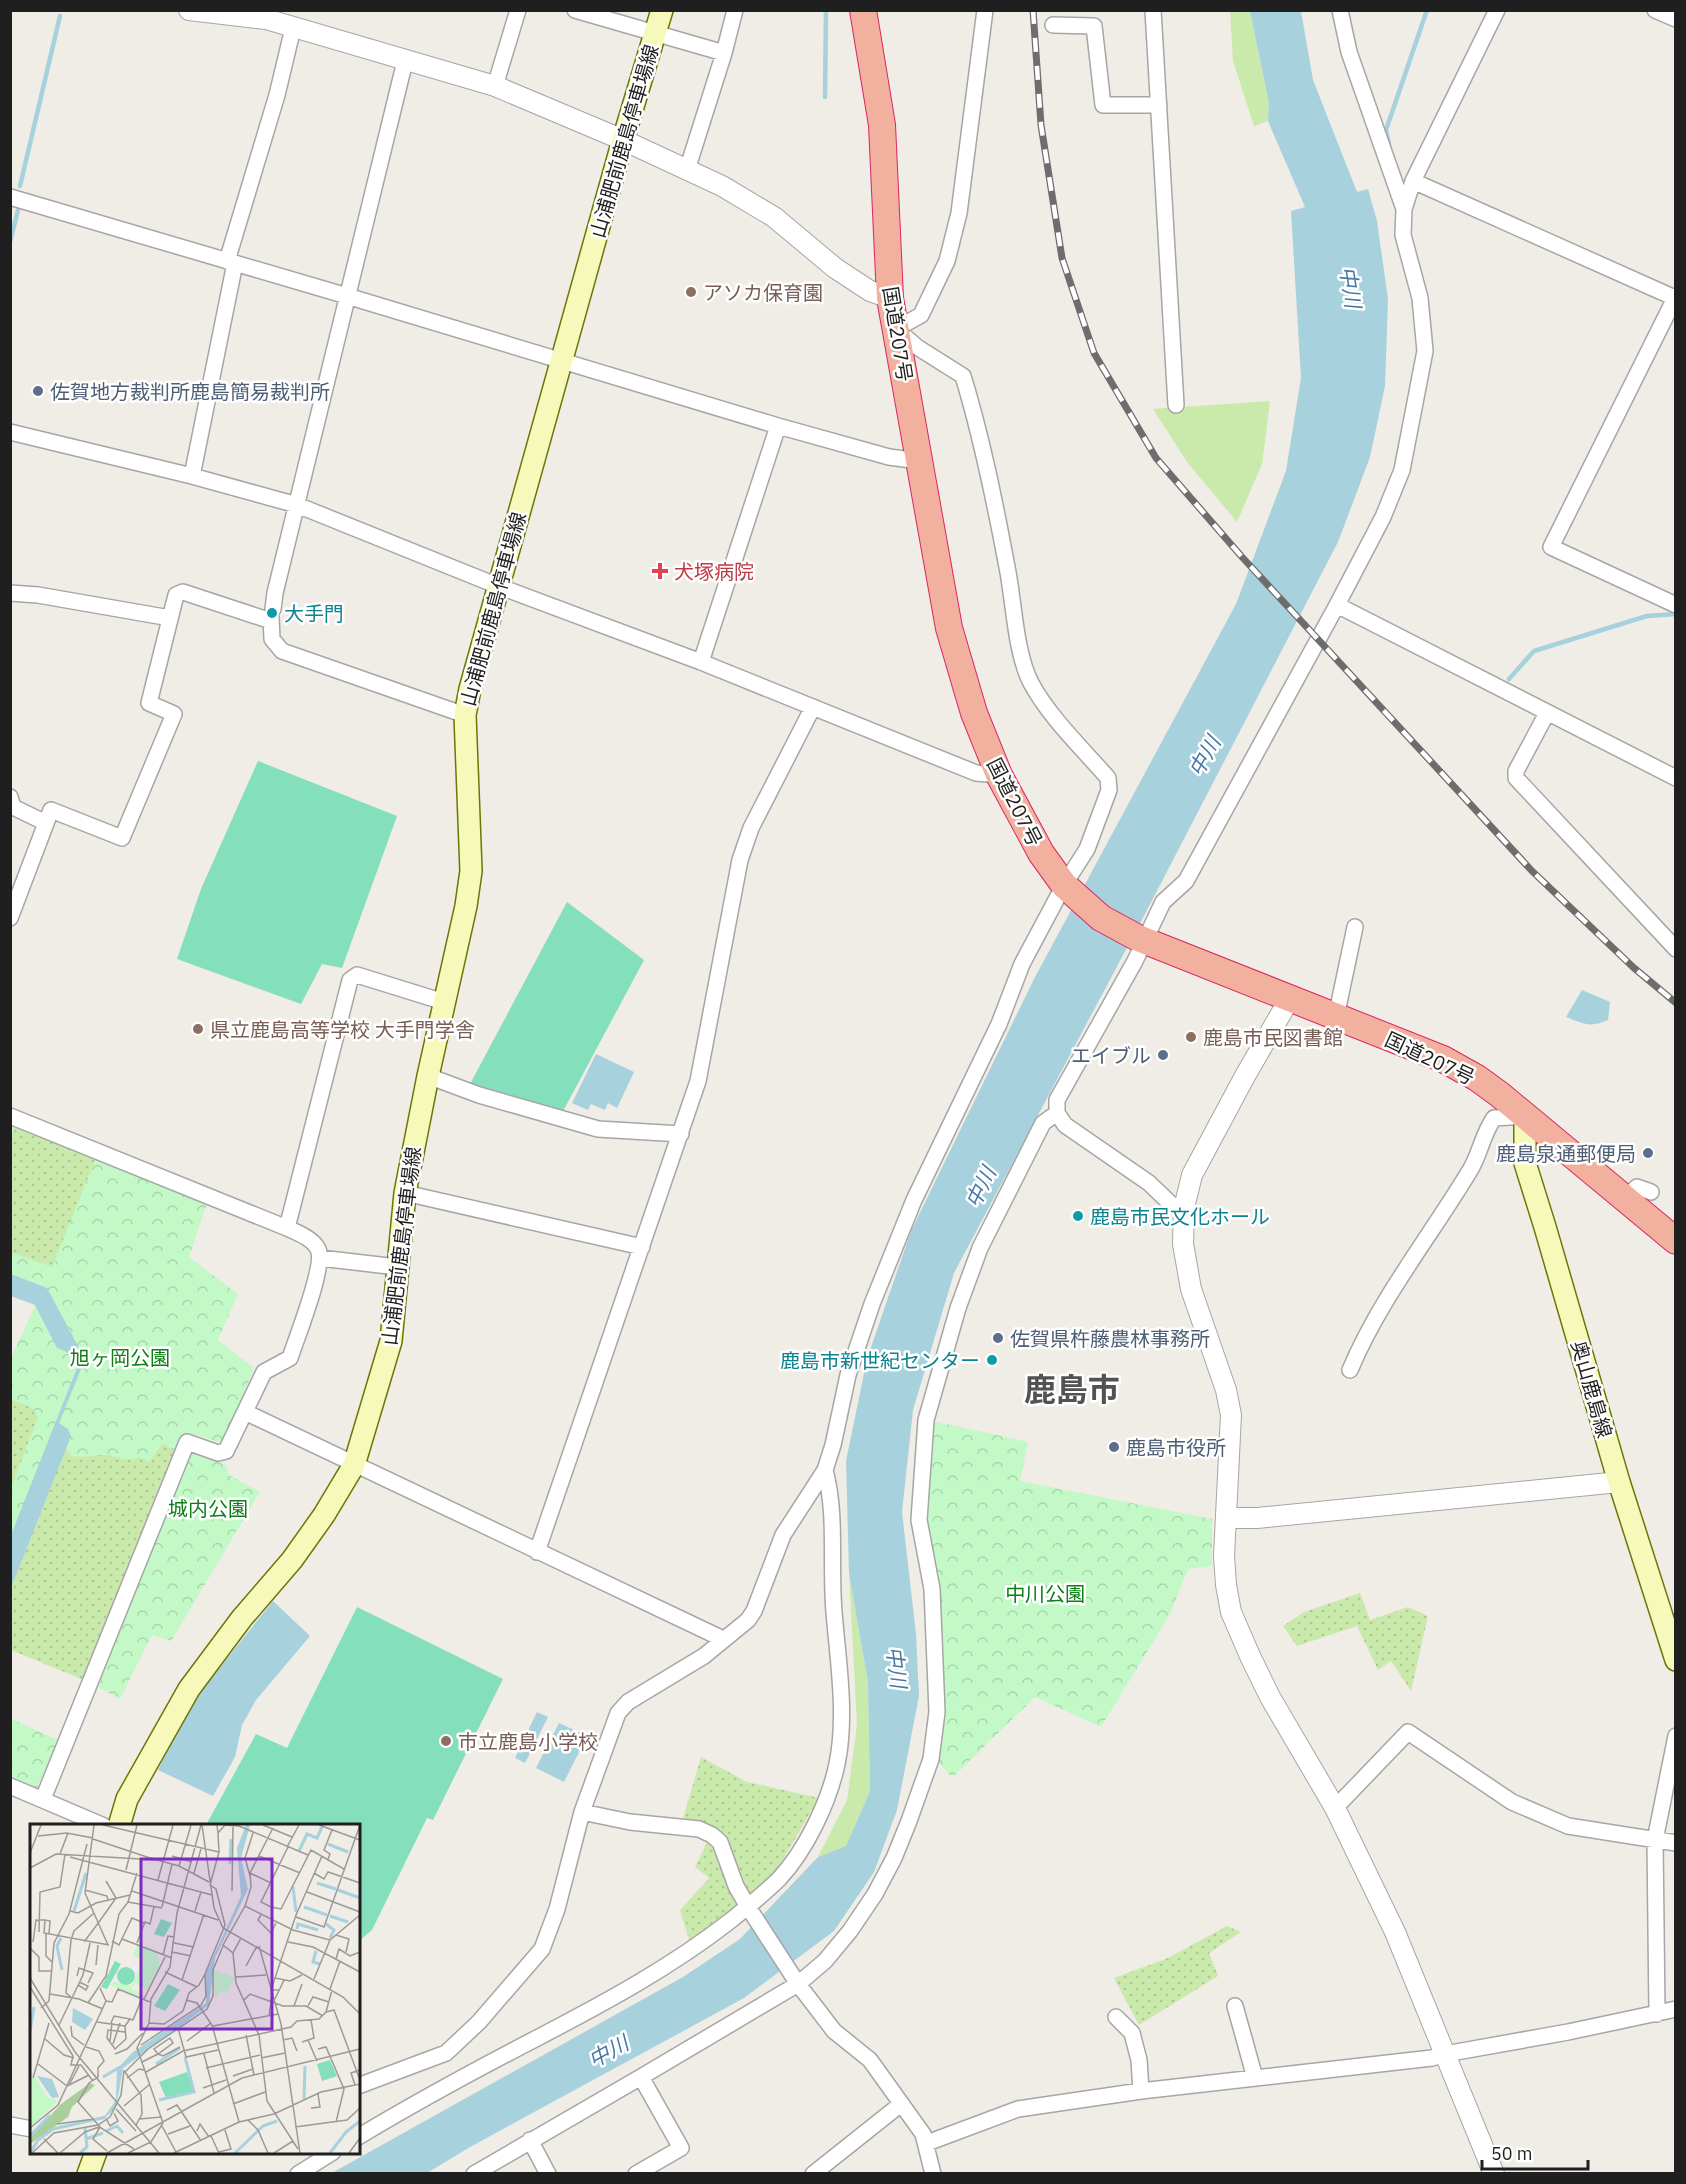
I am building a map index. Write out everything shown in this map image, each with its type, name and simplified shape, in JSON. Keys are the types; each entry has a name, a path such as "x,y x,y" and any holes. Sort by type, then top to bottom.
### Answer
{"highway":[{"name":"国道207号","path":"863,10 882,125 890,298 949,628 974,713 999,775 1041,853 1067,888 1101,918 1141,940 1443,1059 1477,1078 1676,1241"}],"main road":[{"name":"山浦肥前鹿島停車場線","path":"120,1824 127,1799 189,1689 242,1618 292,1560 324,1515 354,1465 391,1341 405,1193 428,1076 466,906 471,871 465,715 470,689 623,141 662,10"},
{"name":"奥山鹿島線","path":"1525,1116 1525,1163 1619,1482 1676,1660"},
{"path":"88,2174 95,2154"}],"street":[{"path":"495,86 518,10"},
{"path":"575,10 724,53"},
{"path":"687,170 724,53 735,10"},
{"path":"360,2085 446,2053 479,2022 542,1949 557,1909 582,1812 618,1713 628,1702 704,1656 748,1620 754,1611 783,1535 825,1470 833,1445 848,1375 872,1304 914,1200 999,1024 1022,964 1087,849 1109,790 1108,778 1042,701 1022,661 1008,569 990,482 963,375 916,346 896,329 921,315 947,261 958,213 985,10"},
{"path":"1153,10 1153,105 1176,405"},
{"path":"1340,10 1349,52 1404,210"},
{"path":"1184,1208 1173,1206 1165,1201 1149,1183 1065,1125 1057,1113 1057,1100 1163,902 1185,881 1383,517 1402,470 1425,351 1420,298 1403,235 1404,210 1413,180 1497,10"},
{"path":"1655,10 1676,19"},
{"path":"198,11 266,19 296,19 405,61 495,86 722,186 774,217 835,268 870,291 890,298"},
{"path":"192,476 231,262 296,19"},
{"path":"1053,25 1094,26 1103,105 1153,105"},
{"path":"405,61 275,593 272,639 282,651 465,715"},
{"path":"1413,180 1675,297 1551,547 1676,605"},
{"path":"10,197 778,426 889,457 919,461"},
{"path":"701,662 778,426"},
{"path":"10,432 192,476 297,505 498,586 701,662 976,773 999,775"},
{"path":"10,918 51,810 122,838 174,714 149,703 176,595 183,592 272,616"},
{"path":"10,593 38,595 170,618"},
{"path":"1336,605 1676,778"},
{"path":"537,1552 698,1081 740,860 751,828 813,707"},
{"path":"1547,713 1515,771 1516,778 1676,949"},
{"path":"10,797 13,807 46,823"},
{"path":"1336,1017 1354,927"},
{"path":"288,1228 350,980 357,975 444,1002"},
{"path":"1290,998 1192,1175 1184,1208 1183,1244 1191,1289 1226,1390 1231,1415 1226,1518 1226,1585 1231,1612 1270,1697 1335,1808 1395,1932 1494,2174"},
{"path":"428,1076 479,1095 598,1129 681,1134"},
{"path":"478,2172 798,1984 825,1961 850,1931 875,1894 902,1840 931,1759 937,1712 932,1589 919,1520 926,1420 958,1308 980,1248 1043,1123 1057,1113"},
{"path":"10,1116 288,1228 309,1239 318,1250 320,1258 316,1279 290,1358 264,1372 226,1451 218,1453 187,1442 44,1799"},
{"path":"1350,1370 1364,1338 1384,1304 1471,1169 1486,1129 1494,1118 1525,1116"},
{"path":"1624,1199 1637,1187 1651,1192"},
{"path":"405,1193 642,1247"},
{"path":"320,1258 397,1267"},
{"path":"245,1412 723,1639"},
{"path":"360,2136 423,2098 601,2005 664,1968 748,1907 780,1878 802,1846 822,1809 837,1764 841,1726 832,1591 830,1488 825,1470"},
{"path":"1226,1518 1257,1518 1619,1482"},
{"path":"1335,1808 1408,1732 1512,1802 1568,1826 1676,1843"},
{"path":"1657,2014 1655,1840 1676,1736"},
{"path":"12,1791 44,1799 79,1820 96,1824"},
{"path":"582,1812 630,1822 699,1829 720,1842 736,1886 798,1984 834,2031 870,2060 923,2134 933,2174"},
{"path":"1235,2006 1256,2078"},
{"path":"927,2143 1018,2109 1141,2091 1432,2058 1676,2009"},
{"path":"1116,2017 1132,2033 1141,2091"},
{"path":"636,2174 681,2148 641,2077"},
{"path":"813,2174 900,2104"},
{"path":"10,2125 30,2129"},
{"path":"530,2140 548,2174"},
{"path":"298,2174 330,2154"}],"green space":[{"path":"1230,11 1250,11 1269,103 1268,121 1254,126 1233,61"},
{"path":"1270,401 1262,464 1237,522 1187,462 1153,409"},
{"path":"258,761 397,816 342,968 322,964 301,1004 177,959 201,889"},
{"path":"567,902 644,960 561,1115 469,1086"},
{"name":"旭ヶ岡公園","path":"10,1124 207,1203 189,1257 238,1294 218,1340 254,1368 223,1444 195,1434 182,1435 84,1680 11,1650 11,1358 40,1295 11,1285"},
{"path":"16,1126 96,1158 52,1267 11,1252 10,1139"},
{"path":"11,1399 30,1407 38,1417 11,1488"},
{"name":"中川公園","path":"932,1421 1028,1442 1020,1481 1212,1519 1212,1566 1188,1569 1169,1616 1101,1727 1035,1697 952,1778 938,1761 945,1707 938,1587 924,1520"},
{"path":"163,1443 175,1452 84,1680 11,1650 10,1588 66,1448 71,1456 107,1455 128,1460 141,1457 149,1462"},
{"name":"城内公園","path":"191,1452 226,1465 229,1475 260,1492 171,1641 152,1635 120,1699 98,1687"},
{"path":"849,1573 868,1682 870,1791 846,1846 818,1857 847,1800 857,1725"},
{"path":"1360,1593 1370,1620 1408,1607 1428,1616 1411,1691 1391,1661 1378,1670 1357,1626 1297,1646 1283,1626 1304,1612"},
{"path":"357,1607 503,1679 433,1820 427,1818 372,1930 360,1940 360,1824 207,1824 256,1734 287,1748"},
{"path":"10,1718 58,1740 37,1788 11,1777"},
{"path":"701,1757 747,1782 819,1798 775,1873 690,1943 680,1910 709,1878 695,1867 713,1830 682,1822"},
{"path":"1227,1926 1241,1932 1209,1953 1218,1976 1139,2025 1114,1978 1168,1958"}],"water":[{"name":"中川","path":"1250,11 1301,11 1313,80 1357,192 1368,189 1377,221 1388,299 1385,386 1370,457 1338,542 1146,912 954,1273 913,1410 902,1512 916,1634 919,1696 897,1810 874,1872 834,1931 744,1998 470,2147 427,2173 330,2174 683,1977 740,1939 818,1857 846,1846 870,1791 868,1682 849,1573 846,1461 867,1359 911,1231 1034,979 1236,604 1286,471 1301,378 1291,211 1305,207 1268,121 1269,103"},
{"path":"1582,990 1610,1002 1608,1020 1587,1024 1566,1017"},
{"path":"596,1054 634,1072 617,1108 608,1103 605,1110 591,1104 588,1110 572,1103"},
{"path":"11,1274 47,1288 85,1359 59,1423 68,1429 71,1436 11,1588 11,1535 81,1358 57,1348 35,1305 11,1296"},
{"path":"273,1601 310,1636 256,1700 242,1725 235,1757 213,1796 158,1770 191,1704"},
{"path":"537,1712 548,1717 525,1763 515,1758"},
{"path":"559,1723 587,1736 564,1782 536,1768"}],"waterway":[{"path":"825,97 826,10"},
{"path":"1390,149 1386,130 1427,10"},
{"path":"20,186 60,16"},
{"path":"10,242 18,210"},
{"path":"1509,679 1534,651 1647,616 1676,614"}],"railway":[{"path":"1033,10 1041,125 1062,258 1094,353 1156,458 1242,557 1532,871 1634,968 1676,1003"}],"place":[{"name":"アソカ保育園","path":"691,292"},
{"name":"佐賀地方裁判所鹿島簡易裁判所","path":"38,391"},
{"name":"犬塚病院","path":"660,571"},
{"name":"大手門","path":"272,613"},
{"name":"県立鹿島高等学校 大手門学舎","path":"198,1029"},
{"name":"鹿島市民図書館","path":"1191,1037"},
{"name":"エイブル","path":"1163,1055"},
{"name":"鹿島泉通郵便局","path":"1648,1153"},
{"name":"鹿島市民文化ホール","path":"1078,1216"},
{"name":"佐賀県杵藤農林事務所","path":"998,1338"},
{"name":"鹿島市新世紀センター","path":"992,1360"},
{"name":"鹿島市役所","path":"1114,1447"},
{"name":"市立鹿島小学校","path":"446,1741"}],"district":[{"name":"鹿島市","path":"1072,1389"}]}
